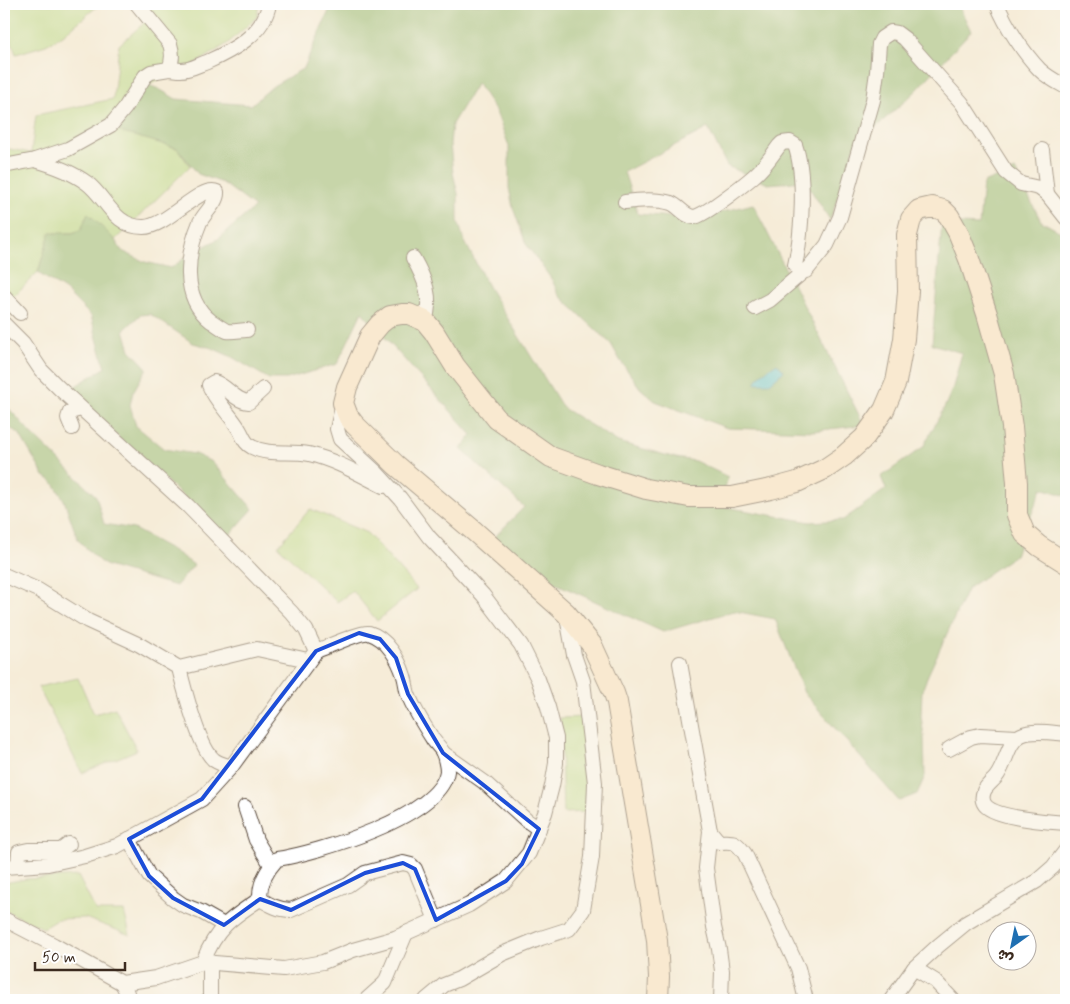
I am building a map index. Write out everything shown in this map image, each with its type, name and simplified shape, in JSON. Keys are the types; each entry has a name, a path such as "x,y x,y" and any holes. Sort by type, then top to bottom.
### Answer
{"street":[{"path":"137,4 170,44 172,62 169,69"},
{"path":"4,166 35,160 68,148 111,125 125,108 145,76 151,72 169,69 190,69 246,41 264,18 269,4"},
{"path":"998,4 1016,38 1032,60 1042,71 1066,87"},
{"path":"755,308 770,300 803,272 814,262 827,244 840,217 873,100 880,44 882,38 891,32 897,33 905,39 962,103 1006,172 1021,184 1039,188 1047,194 1066,218"},
{"path":"625,202 642,200 671,203 689,216 695,216 710,208 750,179 759,171 778,146 782,143 790,142 795,145 800,168 799,243 795,266 799,271 803,272"},
{"path":"1042,150 1047,194"},
{"path":"35,160 51,164 79,177 96,190 112,212 132,225 143,227 151,226 167,218 200,194 211,190 216,192 216,197 201,221 189,260 194,301 202,314 227,331 247,330"},
{"path":"122,983 156,978 206,962 284,969 323,962 406,933 469,905 506,881 529,854 552,786 556,763 556,738 538,679 521,645 483,595 429,537 388,485 340,438 337,429 346,387 354,369 370,336 390,316 409,314 425,322 434,332 455,366 497,419 551,457 598,474 646,488 689,497 732,497 797,482 825,469 844,456 864,438 884,410 896,382 904,339 908,291 907,235 911,219 919,210 932,207 943,210 949,216 958,232 969,259 1004,374 1012,427 1017,483 1017,515 1025,534 1039,546 1066,563"},
{"path":"413,258 421,272 428,293 429,310 425,322"},
{"path":"4,296 20,313"},
{"path":"4,324 23,343 41,370 188,506 292,613 306,630 312,655 278,705 253,735 231,767 202,799 117,846 85,856 48,864 11,866"},
{"path":"263,390 249,402 243,401 231,394 222,384 214,382 209,385 211,392 234,420 245,443 268,452 308,454 341,466 382,486 388,485"},
{"path":"343,403 348,416 354,424 396,465 482,537 566,613 592,645 617,702 657,940 660,977 658,1000"},
{"path":"72,428 68,418 70,412 81,409"},
{"path":"4,575 38,590 88,621 140,645 179,668 199,735 213,760 231,767"},
{"path":"426,1000 444,985 459,979 502,954 569,929 583,910 592,856 595,783 583,681 574,655 566,613"},
{"path":"179,668 257,649 312,655 359,633 371,633 392,650 405,678 408,694 434,742 443,753 484,782 526,820 539,829"},
{"path":"680,663 710,831 706,868 722,971 721,1000"},
{"path":"1066,734 1031,732 1017,737 1010,747 996,778 987,786 983,793 984,804 992,811 1038,821 1066,823"},
{"path":"948,749 980,735 1017,737"},
{"path":"260,898 260,890 265,876 271,865 277,860 354,839 397,820 422,804 438,788 444,778 447,770 443,753"},
{"path":"245,807 256,840 271,865"},
{"path":"710,831 719,842 732,841 738,844 745,854 798,968 806,1000"},
{"path":"129,838 149,876 173,898 183,905 206,914 224,925"},
{"path":"11,866 19,852 28,850 62,850 69,844"},
{"path":"890,1000 914,968 966,923 1037,881 1053,867 1066,850"},
{"path":"260,898 282,910 291,910 348,885 365,873 403,863 411,864 415,869 436,920"},
{"path":"210,1000 206,962 213,939 224,925 260,898"},
{"path":"4,919 54,944 122,983 127,993 126,1000"},
{"path":"366,1000 385,983 406,933"},
{"path":"914,968 935,982 952,1000"}],"highlighted area":[{"path":"359,633 380,639 396,658 408,694 443,753 539,829 522,864 506,881 436,920 415,869 403,863 365,873 291,910 260,899 224,925 173,898 149,876 129,839 202,799 316,651"}],"green space":[{"path":"4,4 100,4 63,35 46,45 16,54 4,21"},
{"path":"132,4 259,4 257,17 227,44 189,68 148,85 117,130 177,148 190,166 115,240 88,213 81,230 72,233 50,233 38,272 12,298 4,295 4,148 31,153 36,115 113,99 119,45 144,23"},
{"path":"332,4 958,4 971,31 916,91 855,146 830,220 805,181 768,184 727,166 708,128 624,172 638,214 694,219 753,204 864,425 813,431 727,428 655,401 640,388 611,344 559,295 552,280 526,244 513,208 509,188 509,146 496,112 477,83 452,124 450,144 453,173 458,194 458,221 464,240 489,288 563,408 618,442 676,458 695,461 728,477 720,506 810,522 843,520 886,489 881,477 923,447 945,406 953,387 962,353 932,344 942,223 979,225 983,183 1015,170 1041,221 1066,235 1066,496 1042,488 1015,555 968,588 922,691 921,716 924,737 925,776 917,794 899,801 804,693 775,619 734,611 663,632 482,550 524,507 461,449 472,435 362,312 337,364 287,379 269,379 232,357 212,348 193,343 150,314 140,315 124,330 130,350 147,368 133,392 130,405 136,426 164,449 195,454 212,462 253,509 228,537 67,391 105,368 91,316 65,290 38,273 50,233 72,233 81,230 88,213 115,240 122,251 145,262 171,268 190,254 218,239 255,207 223,183 198,174 177,148 117,131 148,85 176,99 251,105 273,86 304,68"},
{"path":"4,403 31,433 96,496 104,524 134,529 174,551 194,565 176,586 107,566 99,561 78,540 64,500 53,482 44,476 19,433 4,425"},
{"path":"310,509 367,533 417,589 377,621 353,591 337,602 278,546"},
{"path":"78,678 94,714 115,708 137,750 82,773 38,687"},
{"path":"585,717 589,812 563,813 560,718"},
{"path":"78,876 96,911 124,911 130,935 85,918 58,919 43,928 4,910 4,883 26,879"}],"water":[{"path":"777,363 784,371 770,383 755,383 761,374"}]}
